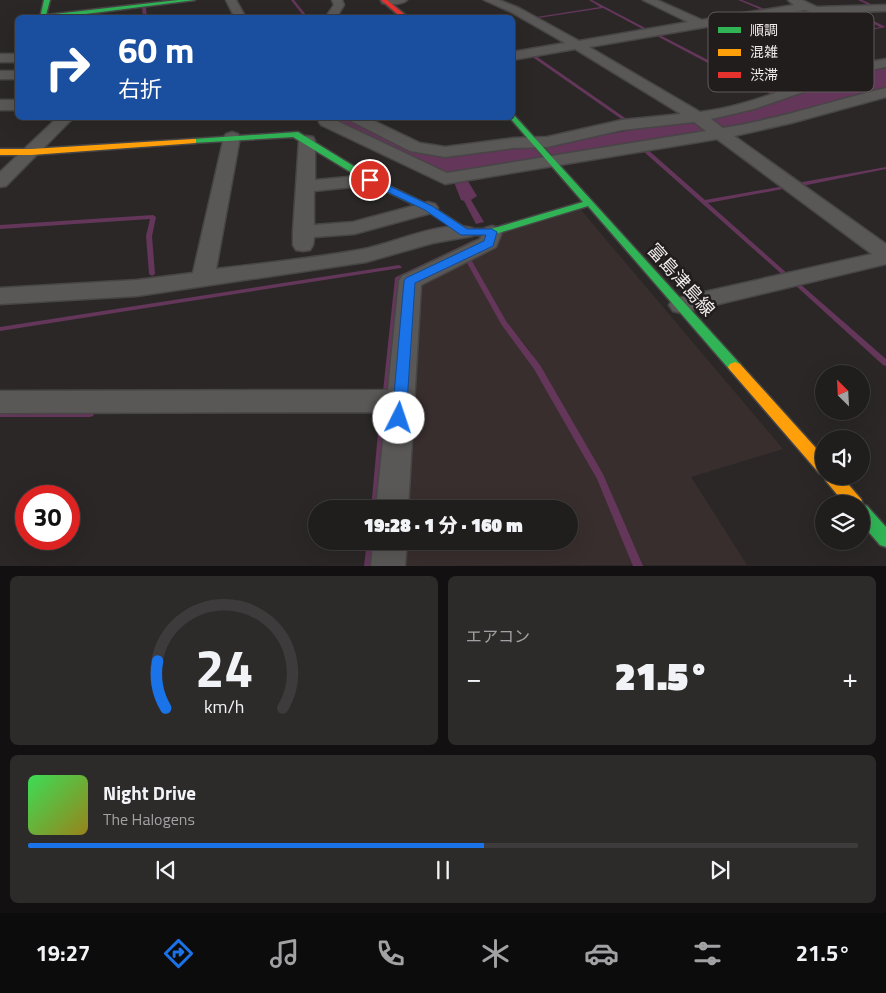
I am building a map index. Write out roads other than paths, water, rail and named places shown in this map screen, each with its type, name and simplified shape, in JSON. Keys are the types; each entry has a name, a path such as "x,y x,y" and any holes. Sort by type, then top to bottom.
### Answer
{"street":[{"path":"43,15 47,0"},
{"path":"61,15 192,0"},
{"path":"231,0 239,15"},
{"path":"332,15 338,5 337,0"},
{"path":"385,1 402,0"},
{"path":"489,0 515,10 578,45 698,118 886,256"},
{"path":"648,0 700,24"},
{"path":"793,0 816,10 886,8"},
{"path":"385,1 402,15"},
{"path":"771,12 806,6"},
{"path":"854,10 858,12"},
{"path":"515,56 708,23"},
{"path":"522,27 541,26"},
{"path":"0,58 15,58"},
{"path":"0,75 15,75"},
{"path":"361,120 416,147 437,152 538,143 631,124 698,118 749,106 789,92"},
{"path":"303,264 304,186 301,138 319,120 448,179 785,120 886,92"},
{"path":"0,105 15,105"},
{"name":"富島津島線","path":"515,118 815,458"},
{"path":"0,182 63,120"},
{"path":"202,278 232,137"},
{"path":"0,152 31,152 232,137 301,138 370,180 428,208 464,232"},
{"path":"304,186 370,180"},
{"path":"0,296 137,288 366,255 431,237 464,232 492,232 589,203"},
{"path":"303,232 354,228 428,208"},
{"path":"393,500 410,281 489,243 492,232"},
{"path":"681,305 886,256"},
{"path":"0,402 401,401"},
{"path":"839,485 847,495"},
{"path":"870,520 886,539"},
{"path":"388,566 389,550"}],"waterway":[{"path":"292,0 304,15"},
{"path":"590,0 651,32"},
{"path":"739,0 768,11"},
{"path":"859,0 878,8"},
{"path":"532,18 603,7"},
{"path":"144,8 145,15"},
{"path":"874,22 884,27"},
{"path":"874,29 883,27"},
{"path":"655,34 708,61"},
{"path":"532,55 629,122"},
{"path":"645,150 787,276"},
{"path":"797,185 886,168"},
{"path":"704,202 788,186"},
{"path":"0,227 153,217 149,236 152,274"},
{"path":"387,391 398,278 474,242"},
{"path":"469,261 503,322 537,367 600,477 638,566"},
{"path":"0,329 399,267"},
{"path":"797,284 886,363"},
{"path":"376,500 384,411"},
{"path":"0,414 90,414"},
{"path":"369,566 371,550"}]}
